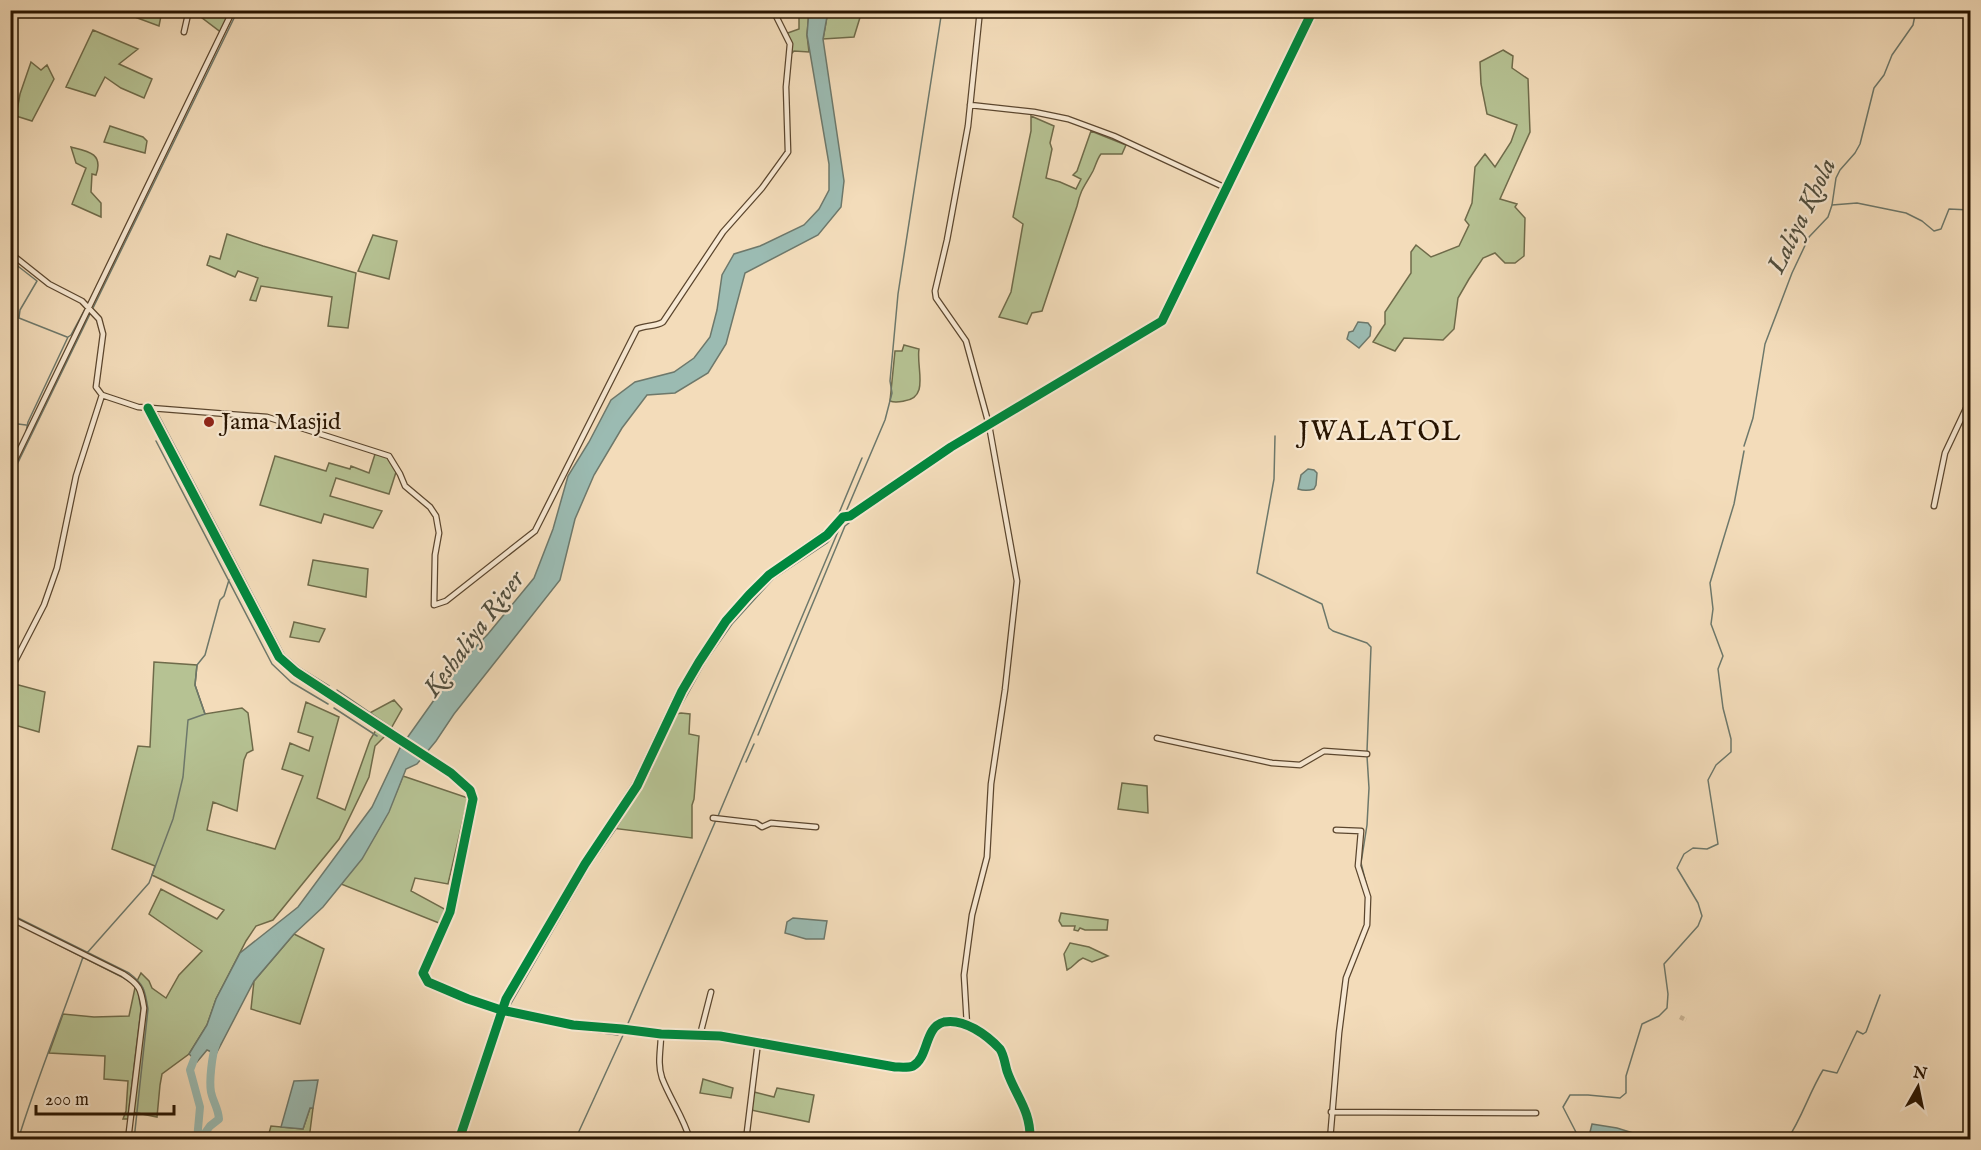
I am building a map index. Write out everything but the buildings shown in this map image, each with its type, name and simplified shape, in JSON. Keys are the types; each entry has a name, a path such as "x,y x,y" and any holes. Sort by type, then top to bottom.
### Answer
{"street":[{"path":"184,32 189,10"},
{"path":"10,470 233,10"},
{"path":"10,253 49,284 73,295 99,319 103,329 96,387 102,395 148,408 258,415 389,456 405,486 430,507 436,516 439,533 435,555 435,605 446,601 535,531 637,329 646,325 657,326 663,322 723,232 762,188 788,152 786,87 790,44 773,10"},
{"path":"967,1025 964,975 972,915 987,857 991,784 1005,690 1017,580 989,425 966,341 936,298 935,291 947,240 970,105 981,10"},
{"path":"459,1140 501,1010 585,864 637,786 682,690 726,621 769,575 827,535 836,527 838,520 850,516 951,447 1162,321 1313,10"},
{"path":"970,105 1034,112 1068,119 1114,136 1228,189"},
{"path":"10,671 44,605 57,568 76,476 102,395"},
{"path":"1934,506 1945,453 1971,400"},
{"path":"148,408 279,657 296,672 451,773 470,790 473,799 450,912 423,973 428,982 501,1010 573,1026 622,1029 661,1035 700,1035 758,1042 895,1067 912,1066 921,1057 933,1029 943,1022 967,1025 973,1027 1001,1051 1007,1072 1028,1113 1030,1140"},
{"path":"1157,738 1272,763 1300,765 1324,751 1366,754"},
{"path":"713,818 756,823 762,827 771,823 816,827"},
{"path":"1330,1140 1340,1016 1346,978 1367,925 1368,897 1358,867 1361,831 1336,830"},
{"path":"10,918 123,974 136,982 142,990 144,1008 128,1140"},
{"path":"700,1035 711,992"},
{"path":"661,1035 659,1059 663,1078 685,1124 690,1140"},
{"path":"746,1140 758,1042"},
{"path":"1331,1112 1536,1113"}],"green space":[{"path":"133,11 162,11 159,26 132,16"},
{"path":"193,11 233,11 222,33"},
{"path":"799,11 809,11 807,35 809,52 794,51 789,56 790,44 785,34 799,29"},
{"path":"828,11 862,11 854,37 823,39"},
{"path":"93,30 138,49 119,64 152,79 144,98 121,88 105,77 95,96 66,87"},
{"path":"1503,50 1513,56 1512,68 1528,79 1530,132 1500,199 1517,204 1515,207 1525,218 1524,256 1515,263 1505,263 1495,253 1483,258 1458,298 1454,329 1443,340 1404,338 1395,351 1373,342 1385,324 1385,312 1411,273 1411,252 1416,245 1431,257 1459,246 1469,225 1465,220 1472,203 1475,167 1485,154 1495,167 1511,142 1517,125 1487,114 1481,84 1480,62"},
{"path":"31,62 41,70 47,65 54,79 32,121 16,116 20,94"},
{"path":"1031,116 1054,126 1046,178 1076,189 1081,179 1073,175 1077,171 1091,131 1126,145 1122,154 1101,154 1098,158 1080,195 1042,311 1032,313 1027,324 999,317 1011,292 1023,224 1013,217 1031,131"},
{"path":"110,126 143,137 147,141 145,153 104,142"},
{"path":"71,147 92,154 98,162 96,175 92,174 91,192 101,203 101,217 72,204 86,168 76,163"},
{"path":"227,234 356,273 348,328 328,326 332,297 261,286 256,301 250,300 258,278 238,271 235,277 207,265 210,256 220,259"},
{"path":"373,235 397,241 389,279 358,271"},
{"path":"904,345 919,349 919,388 912,399 894,402 890,401 895,351 902,351"},
{"path":"376,451 389,456 397,469 389,494 336,478 330,496 382,511 373,528 324,514 321,523 260,505 275,456 326,471 329,463 350,469 351,466 369,473"},
{"path":"313,560 368,569 366,597 308,585"},
{"path":"294,622 325,629 319,642 290,637"},
{"path":"154,662 197,665 195,685 205,714 242,708 248,713 253,750 247,753 244,760 237,811 213,802 207,830 275,849 303,776 282,769 290,743 309,751 313,737 298,732 306,702 339,717 317,798 345,810 370,740 379,725 364,716 394,700 402,709 389,732 375,746 369,777 339,839 273,920 256,926 216,999 207,1025 189,1054 162,1074 157,1117 132,1112 131,1119 123,1119 126,1111 128,1081 104,1079 105,1056 49,1053 63,1014 94,1017 129,1016 136,983 141,973 152,988 166,998 179,975 202,951 149,914 161,889 217,919 224,910 152,875 155,866 112,849 138,746 150,747"},
{"path":"11,683 45,692 39,732 11,724"},
{"path":"690,714 689,734 699,736 692,805 692,838 611,828 637,786 671,715"},
{"path":"403,776 468,798 448,884 415,878 411,891 450,912 444,925 341,884 377,832"},
{"path":"1122,783 1147,786 1148,813 1118,809"},
{"path":"1061,913 1108,920 1107,930 1080,928 1078,931 1074,930 1075,926 1062,926 1059,921"},
{"path":"294,934 324,949 300,1024 251,1009 254,981"},
{"path":"1070,943 1089,947 1108,956 1092,962 1083,958 1067,970 1064,954"},
{"path":"703,1079 733,1088 731,1098 700,1093"},
{"path":"777,1088 814,1095 809,1122 751,1110 754,1092 774,1097"},
{"path":"310,1108 313,1108 309,1139 267,1140 271,1126 303,1129"}],"water":[{"path":"809,11 828,11 823,39 844,181 841,207 818,235 745,273 726,344 708,373 675,393 647,395 622,428 594,475 575,519 560,580 454,714 436,741 417,764 406,769 389,812 362,859 323,907 294,934 254,981 216,1054 207,1050 197,1062 189,1054 207,1025 216,999 240,953 298,907 372,807 400,748 461,662 488,634 534,578 553,529 568,476 611,400 635,382 674,372 694,358 710,337 722,275 734,254 760,246 804,225 819,209 829,190 829,164 807,35"},
{"path":"1358,322 1368,323 1371,327 1370,336 1359,348 1347,339 1349,332 1353,331"},
{"path":"1308,469 1317,473 1314,489 1298,489 1301,475"},
{"path":"793,918 827,921 824,939 806,939 785,933 787,922"},
{"path":"318,1080 313,1108 310,1108 303,1129 281,1127 294,1081"},
{"path":"1592,1124 1617,1128 1649,1138 1593,1139 1590,1132"}],"waterway":[{"path":"93,308 238,10"},
{"path":"845,514 885,420 892,393 890,381 898,294 942,10"},
{"name":"Laliya Khola","path":"1744,446 1753,418 1765,344 1792,273 1809,237 1828,217 1836,178 1860,144 1874,88 1884,75 1892,55 1913,25 1916,10"},
{"path":"1832,205 1857,203 1906,213 1922,221 1934,231 1941,229 1949,209 1970,210"},
{"path":"10,260 37,281 20,310 19,318 67,337"},
{"path":"26,432 28,422 68,337 85,309"},
{"path":"10,479 90,314"},
{"path":"158,414 284,654 300,668 329,686"},
{"path":"10,423 26,425"},
{"path":"1275,436 1274,479 1257,573 1322,604 1329,628 1367,643 1371,647 1367,751"},
{"path":"156,441 272,664 291,682 328,704"},
{"path":"1580,1140 1563,1107 1570,1095 1620,1098 1626,1093 1626,1076 1642,1024 1659,1016 1667,1008 1668,994 1664,964 1698,926 1702,916 1698,903 1677,868 1684,854 1693,848 1707,849 1718,844 1708,780 1716,765 1731,752 1731,739 1723,708 1718,669 1723,656 1711,624 1713,609 1710,583 1734,504 1744,451"},
{"path":"499,1003 581,863 633,782 677,689 722,618 766,571 833,524 862,458"},
{"path":"846,513 853,508"},
{"path":"718,816 842,522"},
{"path":"758,735 845,526 849,523"},
{"path":"598,1025 574,1022 509,1007 590,866 650,772 672,722 706,661 732,624 773,579 827,543 838,531"},
{"path":"87,953 149,883 173,819 183,777 188,720 205,714 195,685 197,665 205,655 220,600 224,596 229,580"},
{"path":"337,690 407,738"},
{"path":"334,708 377,736"},
{"path":"746,762 754,744"},
{"path":"1367,756 1369,788 1367,825 1361,863 1368,891"},
{"path":"626,1028 716,820"},
{"path":"10,914 129,973 143,988 148,1009 134,1140"},
{"path":"49,940 134,985"},
{"path":"18,1140 83,957"},
{"path":"128,1116 141,1009 138,992"},
{"path":"1787,1140 1823,1070 1837,1073 1857,1031 1863,1034 1866,1032 1880,995"},
{"path":"455,1140 496,1012"},
{"path":"505,1015 572,1029 618,1035"},
{"path":"575,1140 624,1033"},
{"name":"Keshaliya River","path":"200,1140 210,1126 219,1119 210,1087 216,1044"},
{"name":"Keshaliya River","path":"197,1140 200,1107 190,1070 198,1049"}],"tunnel":[{"path":"1680,1017 1686,1020"}],"cycle path":[{"path":"459,1140 506,999 585,864 637,786 682,691 726,621 769,575 827,535 843,517 850,516 951,447 1162,321 1313,10"},
{"path":"148,408 279,657 296,672 451,773 470,790 473,799 450,912 423,973 428,982 501,1010 573,1025 661,1034 720,1036 895,1067 911,1067 918,1062 933,1030 944,1022 952,1021 967,1025 982,1033 1000,1049 1007,1071 1026,1112 1030,1140"}],"place":[{"name":"Jama Masjid","path":"209,422"}],"district":[{"name":"JWALATOL","path":"1380,433"}]}
